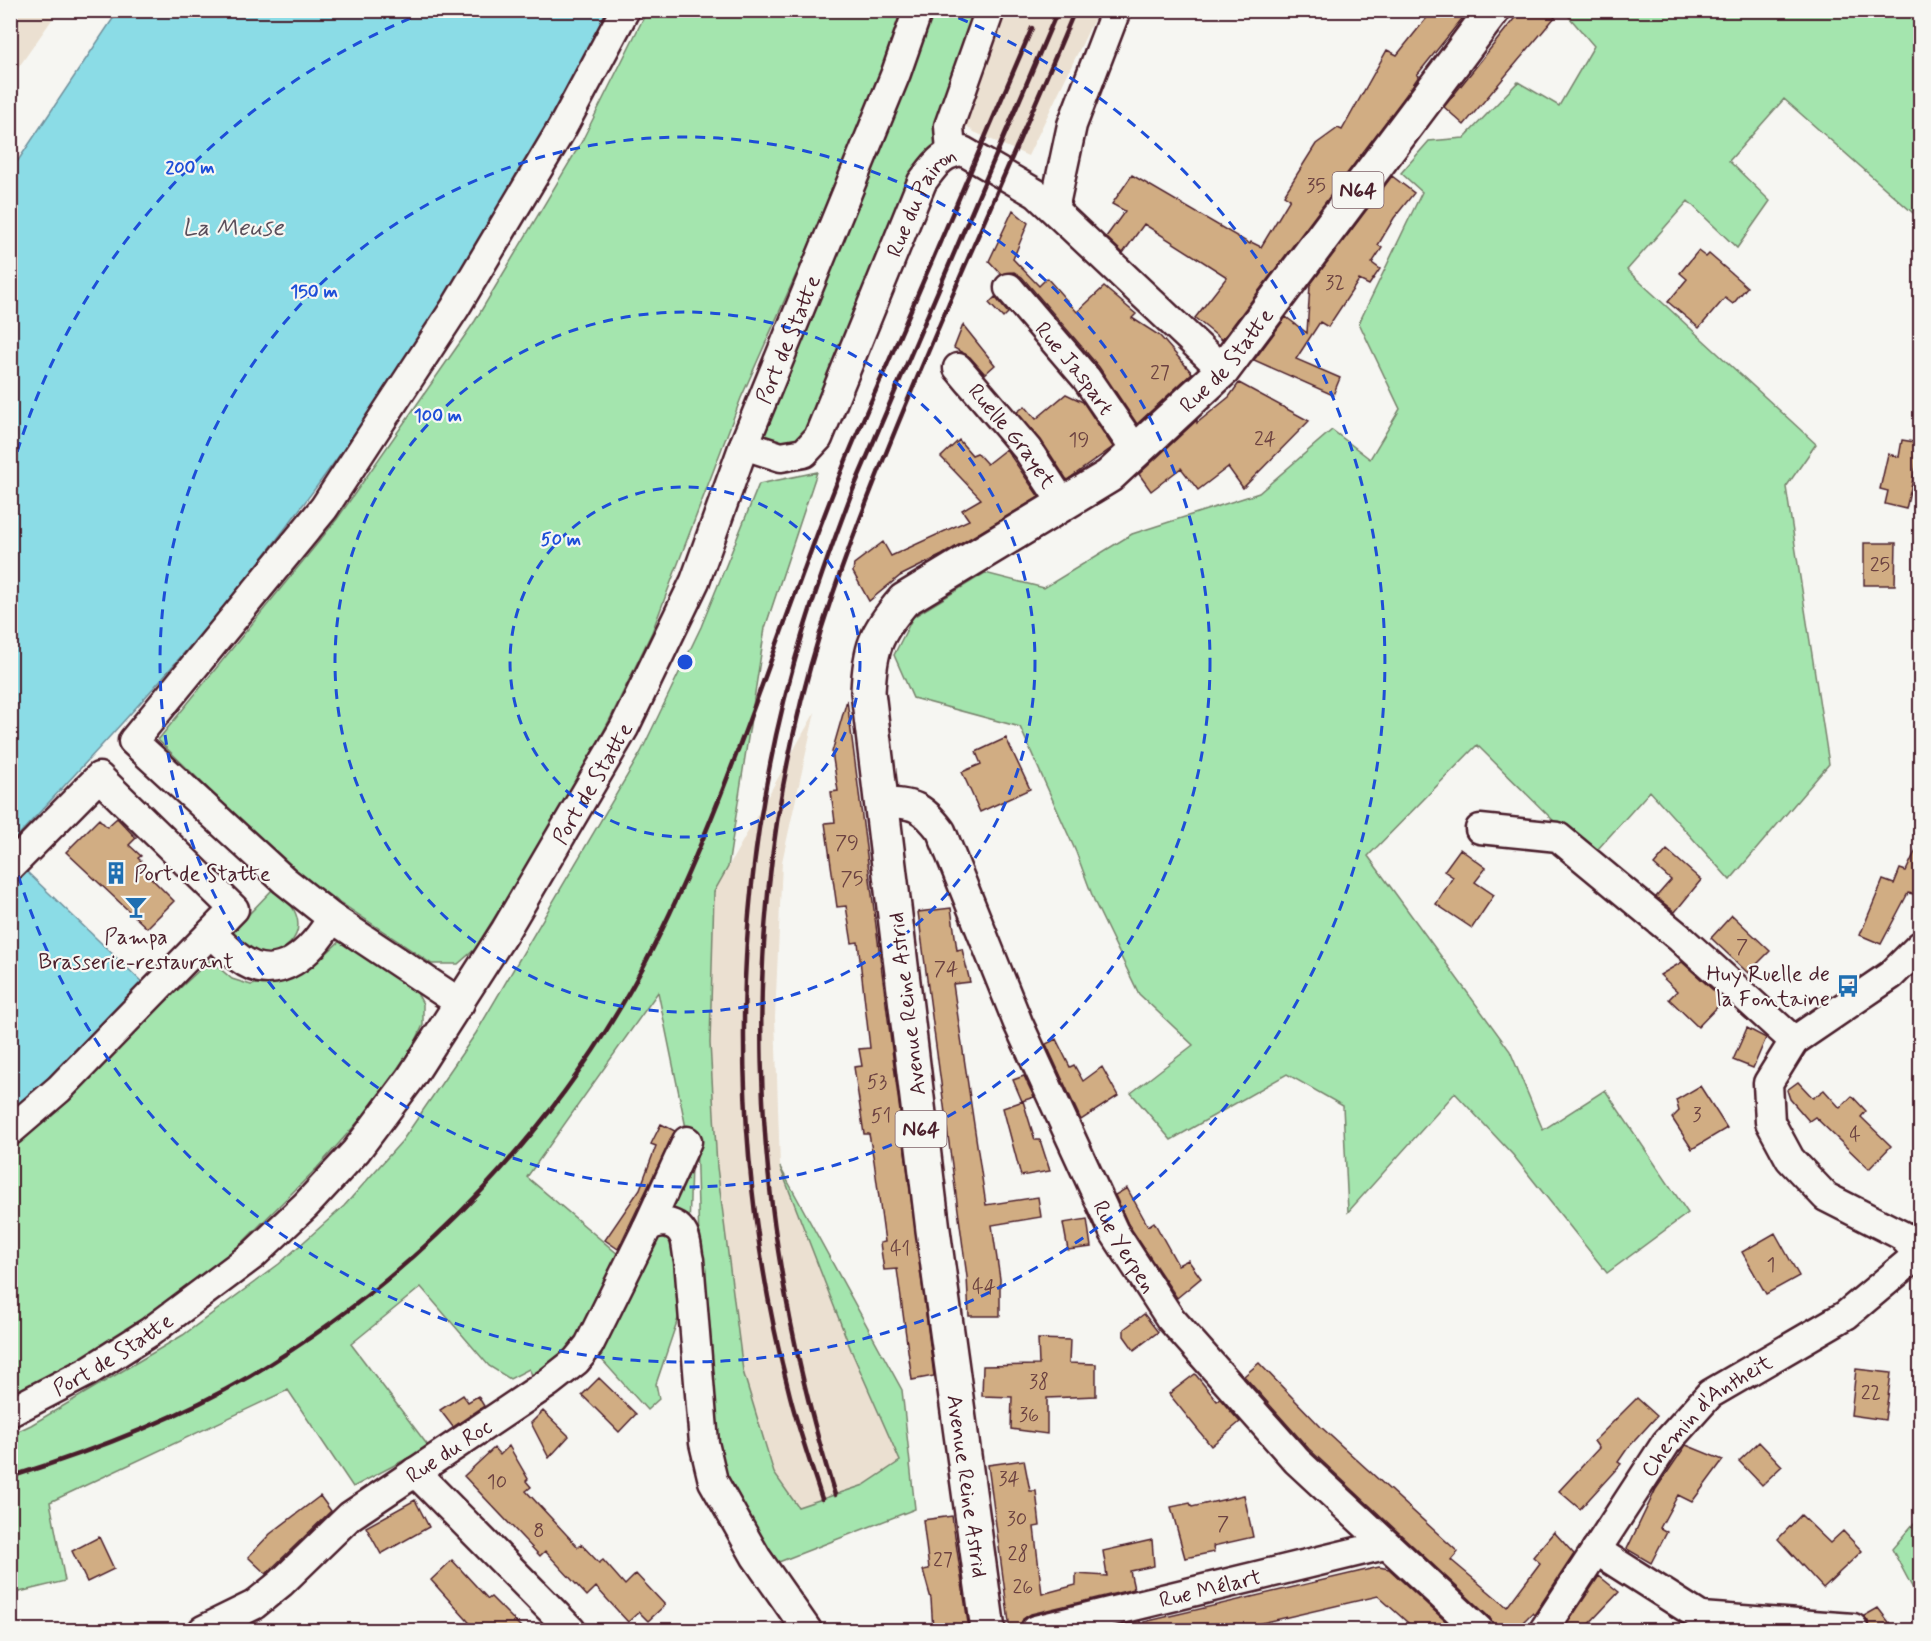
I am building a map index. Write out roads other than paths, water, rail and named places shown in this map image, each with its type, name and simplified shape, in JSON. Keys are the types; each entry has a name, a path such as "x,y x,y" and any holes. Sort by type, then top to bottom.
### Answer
{"main road":[{"name":"Rue de Statte","path":"881,628 904,600 1109,476 1223,370 1493,10"},
{"name":"Avenue Reine Astrid","path":"881,628 870,660 868,692 933,1230 988,1630"}],"street":[{"path":"460,1003 332,918 284,880 133,741 324,508 455,308 561,130 625,10"},
{"name":"Port de Statte","path":"10,1412 87,1372 150,1332 254,1255 306,1205 356,1151 410,1079 460,1003 624,728 695,581 744,445 896,73 918,10"},
{"path":"951,152 950,126 990,10"},
{"path":"1054,210 1072,125 1116,10"},
{"name":"Rue du Pairon","path":"744,445 781,457 804,453 818,438 922,182 940,158 951,152 963,151 1037,194 1223,370"},
{"name":"Rue Jaspart","path":"1009,288 1086,378 1136,451"},
{"name":"Ruelle Grayet","path":"958,369 1027,449 1064,505"},
{"path":"10,867 99,777 234,909 59,1089 10,1131"},
{"name":"Rue Yerpen","path":"882,802 914,804 927,813 941,831 1018,1023 1114,1232 1170,1318 1297,1461 1479,1630"},
{"path":"1480,828 1558,837 1680,938 1794,1041"},
{"path":"211,933 240,960 261,969 283,966 303,957 319,940 332,918"},
{"path":"1919,1253 1900,1235 1826,1197 1790,1159 1770,1122 1768,1083 1794,1041 1891,975 1920,946"},
{"name":"Rue du Roc","path":"203,1630 254,1605 281,1583 350,1516 548,1383 576,1361 601,1324 687,1142"},
{"path":"647,1228 653,1223 663,1221 675,1225 684,1236 689,1260 704,1443 713,1481 756,1557 807,1630"},
{"name":"Chemin d'Antheit","path":"1544,1630 1666,1443 1710,1394 1846,1315 1919,1253"},
{"path":"415,1472 571,1630"},
{"name":"Rue Mélart","path":"1035,1630 1385,1545"},
{"path":"1596,1550 1701,1617 1853,1629"}],"water":[{"name":"La Meuse","path":"118,11 609,11 533,153 450,292 313,492 234,594 172,667 11,843 11,171"},
{"path":"25,870 146,986 86,1046 11,1115 11,884"}],"railway":[{"path":"822,1499 790,1396 769,1301 754,1205 746,1108 744,1011 749,914 761,818 779,723 804,629 839,526 1058,10"},
{"path":"835,1495 805,1388 783,1280 768,1172 762,1063 763,955 774,846 793,738 821,630 842,569 912,390 1075,10"},
{"path":"10,1477 103,1445 193,1407 250,1376 312,1336 372,1292 428,1243 482,1190 531,1134 576,1075 617,1013 653,948 680,892 727,779 842,468 1032,28"}],"place":[{"name":"Port de Statte","path":"116,873"},
{"name":"Pampa Brasserie-restaurant","path":"136,907"},
{"name":"Huy Ruelle de la Fontaine","path":"1848,986"}]}
